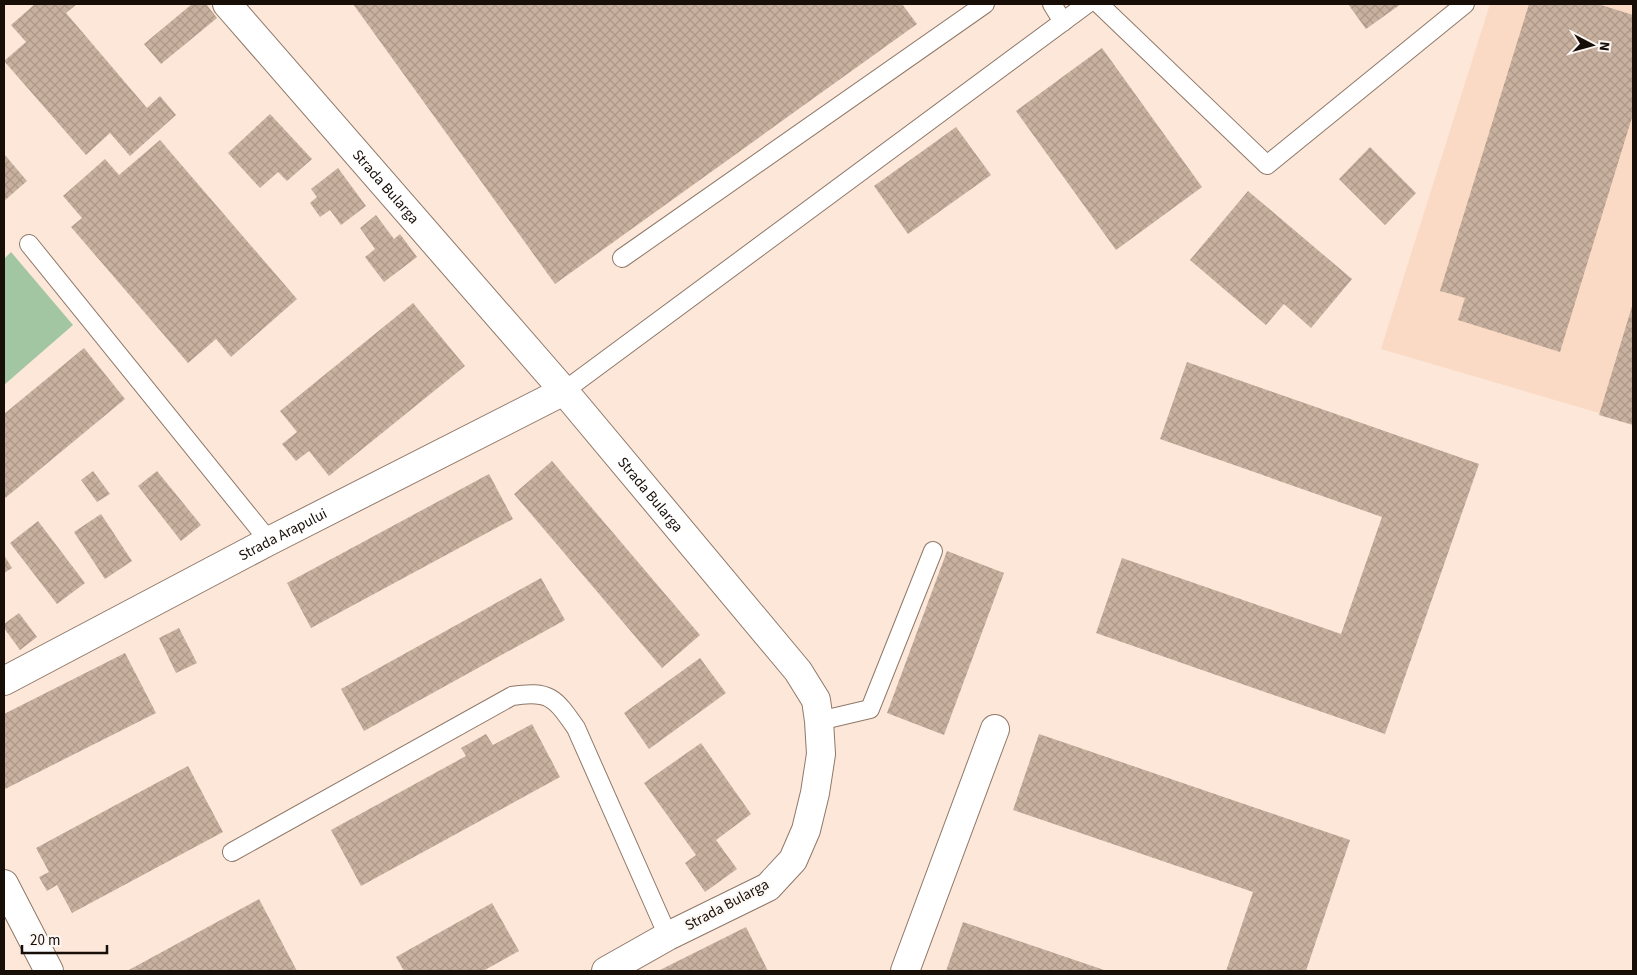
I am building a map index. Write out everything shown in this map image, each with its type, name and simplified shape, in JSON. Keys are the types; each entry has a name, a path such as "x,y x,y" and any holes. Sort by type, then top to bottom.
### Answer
{"street":[{"name":"Strada Bularga","path":"227,4 564,391 798,672 816,700 821,754 815,793 806,830 792,860 768,887 668,936 606,971"},
{"name":"Strada Arapului","path":"4,681 269,541 564,391"},
{"path":"905,971 994,729"},
{"path":"4,884 49,971"}],"lane":[{"path":"622,258 985,4"},
{"path":"1052,4 1063,22"},
{"path":"564,391 1087,4"},
{"path":"1099,4 1267,165 1465,4"},
{"path":"29,244 269,541"},
{"path":"819,721 870,710 933,551"},
{"path":"232,852 512,696 531,693 546,695 562,708 576,728 668,936"}],"shaded area":[{"path":"1490,4 1633,4 1633,423 1381,349"}],"green space":[{"path":"11,252 73,325 4,385 4,259"}],"building":[{"path":"35,4 77,4 66,13 147,108 160,96 176,115 130,156 110,133 86,155 4,61 26,42 11,25"},
{"path":"192,4 206,4 217,18 161,64 144,44"},
{"path":"353,4 902,4 917,24 555,284"},
{"path":"1348,4 1401,4 1366,29"},
{"path":"1529,4 1598,4 1633,15 1633,114 1560,352 1458,320 1465,298 1440,291"},
{"path":"1102,48 1202,187 1116,250 1016,111"},
{"path":"270,114 312,159 287,181 278,172 260,188 228,153"},
{"path":"956,127 991,175 908,234 874,186"},
{"path":"160,140 297,299 231,357 216,339 188,363 71,227 82,218 63,196 105,159 119,175"},
{"path":"1370,147 1416,193 1385,225 1339,179"},
{"path":"4,154 27,181 4,201"},
{"path":"338,168 366,206 341,225 330,210 320,217 310,203 317,197 311,189"},
{"path":"1248,191 1352,279 1311,328 1284,304 1266,325 1190,260"},
{"path":"376,215 394,239 400,234 417,257 384,282 365,257 375,249 360,228"},
{"path":"413,303 465,366 329,476 309,451 296,461 282,444 297,432 280,411"},
{"path":"1633,303 1633,425 1599,415"},
{"path":"84,348 125,399 4,499 4,414"},
{"path":"1187,362 1479,464 1385,734 1096,633 1122,558 1341,634 1382,517 1160,439"},
{"path":"552,461 700,635 662,668 514,494"},
{"path":"93,471 110,494 97,502 81,480"},
{"path":"157,471 201,525 181,541 138,486"},
{"path":"489,474 513,519 311,628 287,583"},
{"path":"101,514 132,561 105,579 74,532"},
{"path":"38,521 85,583 57,604 10,543"},
{"path":"947,551 1004,573 944,735 887,713"},
{"path":"4,555 12,568 4,573"},
{"path":"541,578 565,620 364,731 341,689"},
{"path":"19,613 37,637 20,650 4,628 4,624"},
{"path":"179,628 197,663 176,673 159,638"},
{"path":"125,653 156,713 5,789 4,714"},
{"path":"700,658 726,693 649,749 624,713"},
{"path":"532,724 560,777 361,886 331,830 466,756 461,748 486,734 493,745"},
{"path":"1039,734 1350,840 1306,971 1226,971 1253,892 1013,810"},
{"path":"701,743 751,814 716,840 737,869 705,892 685,863 696,855 644,783"},
{"path":"188,766 223,832 72,913 57,885 47,891 39,877 49,872 36,848"},
{"path":"259,899 297,971 127,971"},
{"path":"492,903 519,951 483,971 404,971 396,957"},
{"path":"963,922 1107,971 946,971"},
{"path":"746,927 768,971 658,971"}]}
